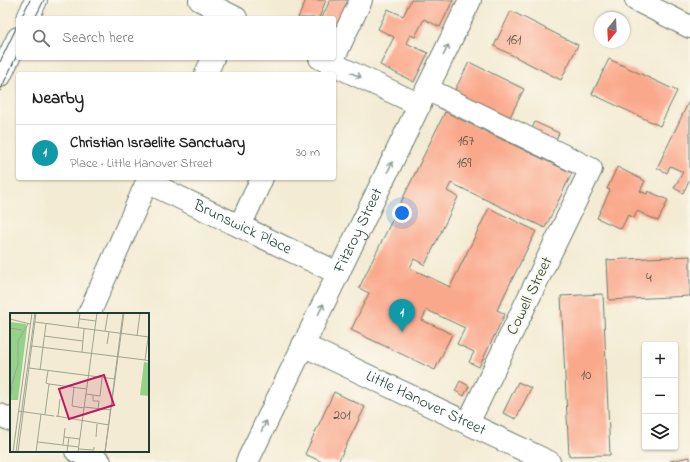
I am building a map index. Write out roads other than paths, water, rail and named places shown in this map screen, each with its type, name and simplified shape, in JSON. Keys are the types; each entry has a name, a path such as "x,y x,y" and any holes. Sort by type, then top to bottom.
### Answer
{"street":[{"path":"29,16 36,0"},
{"path":"200,0 230,16"},
{"path":"336,48 361,0"},
{"name":"Fitzroy Street","path":"247,462 470,0"},
{"path":"636,0 690,27"},
{"path":"0,76 16,42"},
{"path":"207,72 211,60"},
{"path":"332,60 423,97"},
{"name":"Cowell Street","path":"423,97 591,169 468,423"},
{"path":"240,226 261,180"},
{"name":"Brunswick Place","path":"89,313 147,182 338,273"},
{"name":"Little Hanover Street","path":"303,345 549,462"},
{"path":"0,415 10,420"},
{"path":"78,452 100,462"}],"tram line":[{"path":"22,16 30,0"},
{"path":"36,16 44,0"},
{"path":"0,62 16,28"},
{"path":"0,91 16,57"}],"place":[{"name":"Christian Israelite Sanctuary","path":"402,332"}]}
